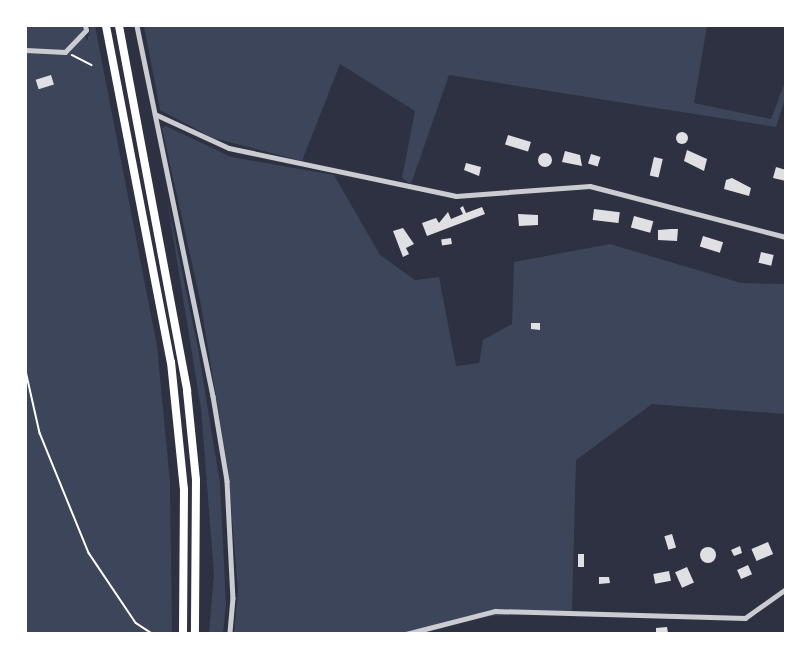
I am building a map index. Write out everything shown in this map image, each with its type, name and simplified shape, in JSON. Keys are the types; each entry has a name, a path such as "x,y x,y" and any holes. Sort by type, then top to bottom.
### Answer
{"highway":[{"path":"106,26 172,372 184,489 183,633"},
{"path":"118,26 187,391 196,480 195,633"}],"street":[{"path":"26,50 65,52 86,30 85,26"},
{"path":"137,26 213,396 227,481 233,598 230,633"},
{"path":"155,114 229,148 456,196 590,186 786,237"},
{"path":"406,633 495,611 745,618 786,590"}],"path":[{"path":"65,52 92,65"},
{"path":"26,370 40,433 89,553 136,623 153,633"}],"shaded area":[{"path":"26,26 82,26 87,41 91,26 95,26 157,346 170,482 172,633 26,633"},
{"path":"144,26 707,26 694,103 771,119 785,82 785,99 776,127 449,75 411,184 402,178 415,111 340,64 302,161 213,138 160,110"},
{"path":"166,126 231,157 334,175 380,255 415,280 439,277 456,366 479,363 483,340 512,324 514,262 610,244 741,283 785,284 785,414 652,404 576,460 572,612 491,616 413,633 234,633 238,591 228,469 200,300 162,128"},
{"path":"167,199 198,348 220,483 226,604 223,633 209,633 214,575 201,409"}],"building":[{"path":"51,75 54,85 39,89 36,80"},
{"path":"684,132 688,138 684,144 680,144 676,136"},
{"path":"508,135 531,142 528,152 505,145"},
{"path":"687,150 707,159 704,171 684,161"},
{"path":"565,151 580,155 582,166 562,162"},
{"path":"542,153 548,153 552,160 548,167 542,167 538,163 538,157"},
{"path":"591,154 601,157 598,166 588,164"},
{"path":"654,157 663,159 658,178 650,176"},
{"path":"466,163 481,167 479,176 464,170"},
{"path":"776,167 786,170 786,181 773,178"},
{"path":"732,178 751,188 749,196 724,189 726,180"},
{"path":"463,206 466,213 482,207 485,214 427,236 422,223 436,218 439,223 448,212 451,219 463,214 460,208"},
{"path":"594,209 620,212 618,223 593,220"},
{"path":"518,214 538,215 538,225 519,226"},
{"path":"634,216 653,221 650,233 631,228"},
{"path":"403,228 414,244 406,248 409,254 403,257 393,231"},
{"path":"678,229 677,241 658,240 658,230"},
{"path":"703,236 723,242 720,253 700,247"},
{"path":"451,238 452,244 442,245 441,240"},
{"path":"761,252 774,255 771,266 759,263"},
{"path":"531,323 540,323 540,330 531,329"},
{"path":"672,534 676,547 668,550 664,536"},
{"path":"768,542 773,554 757,561 751,549"},
{"path":"740,546 742,553 734,556 731,550"},
{"path":"705,547 711,547 716,555 714,561 705,563 700,558 700,552"},
{"path":"578,554 584,554 584,567 578,567"},
{"path":"748,565 752,574 741,579 737,570"},
{"path":"687,567 694,583 682,588 675,572"},
{"path":"669,571 671,581 655,584 653,574"},
{"path":"599,577 609,577 610,583 599,584"},
{"path":"667,627 668,633 656,633 656,628"}]}
